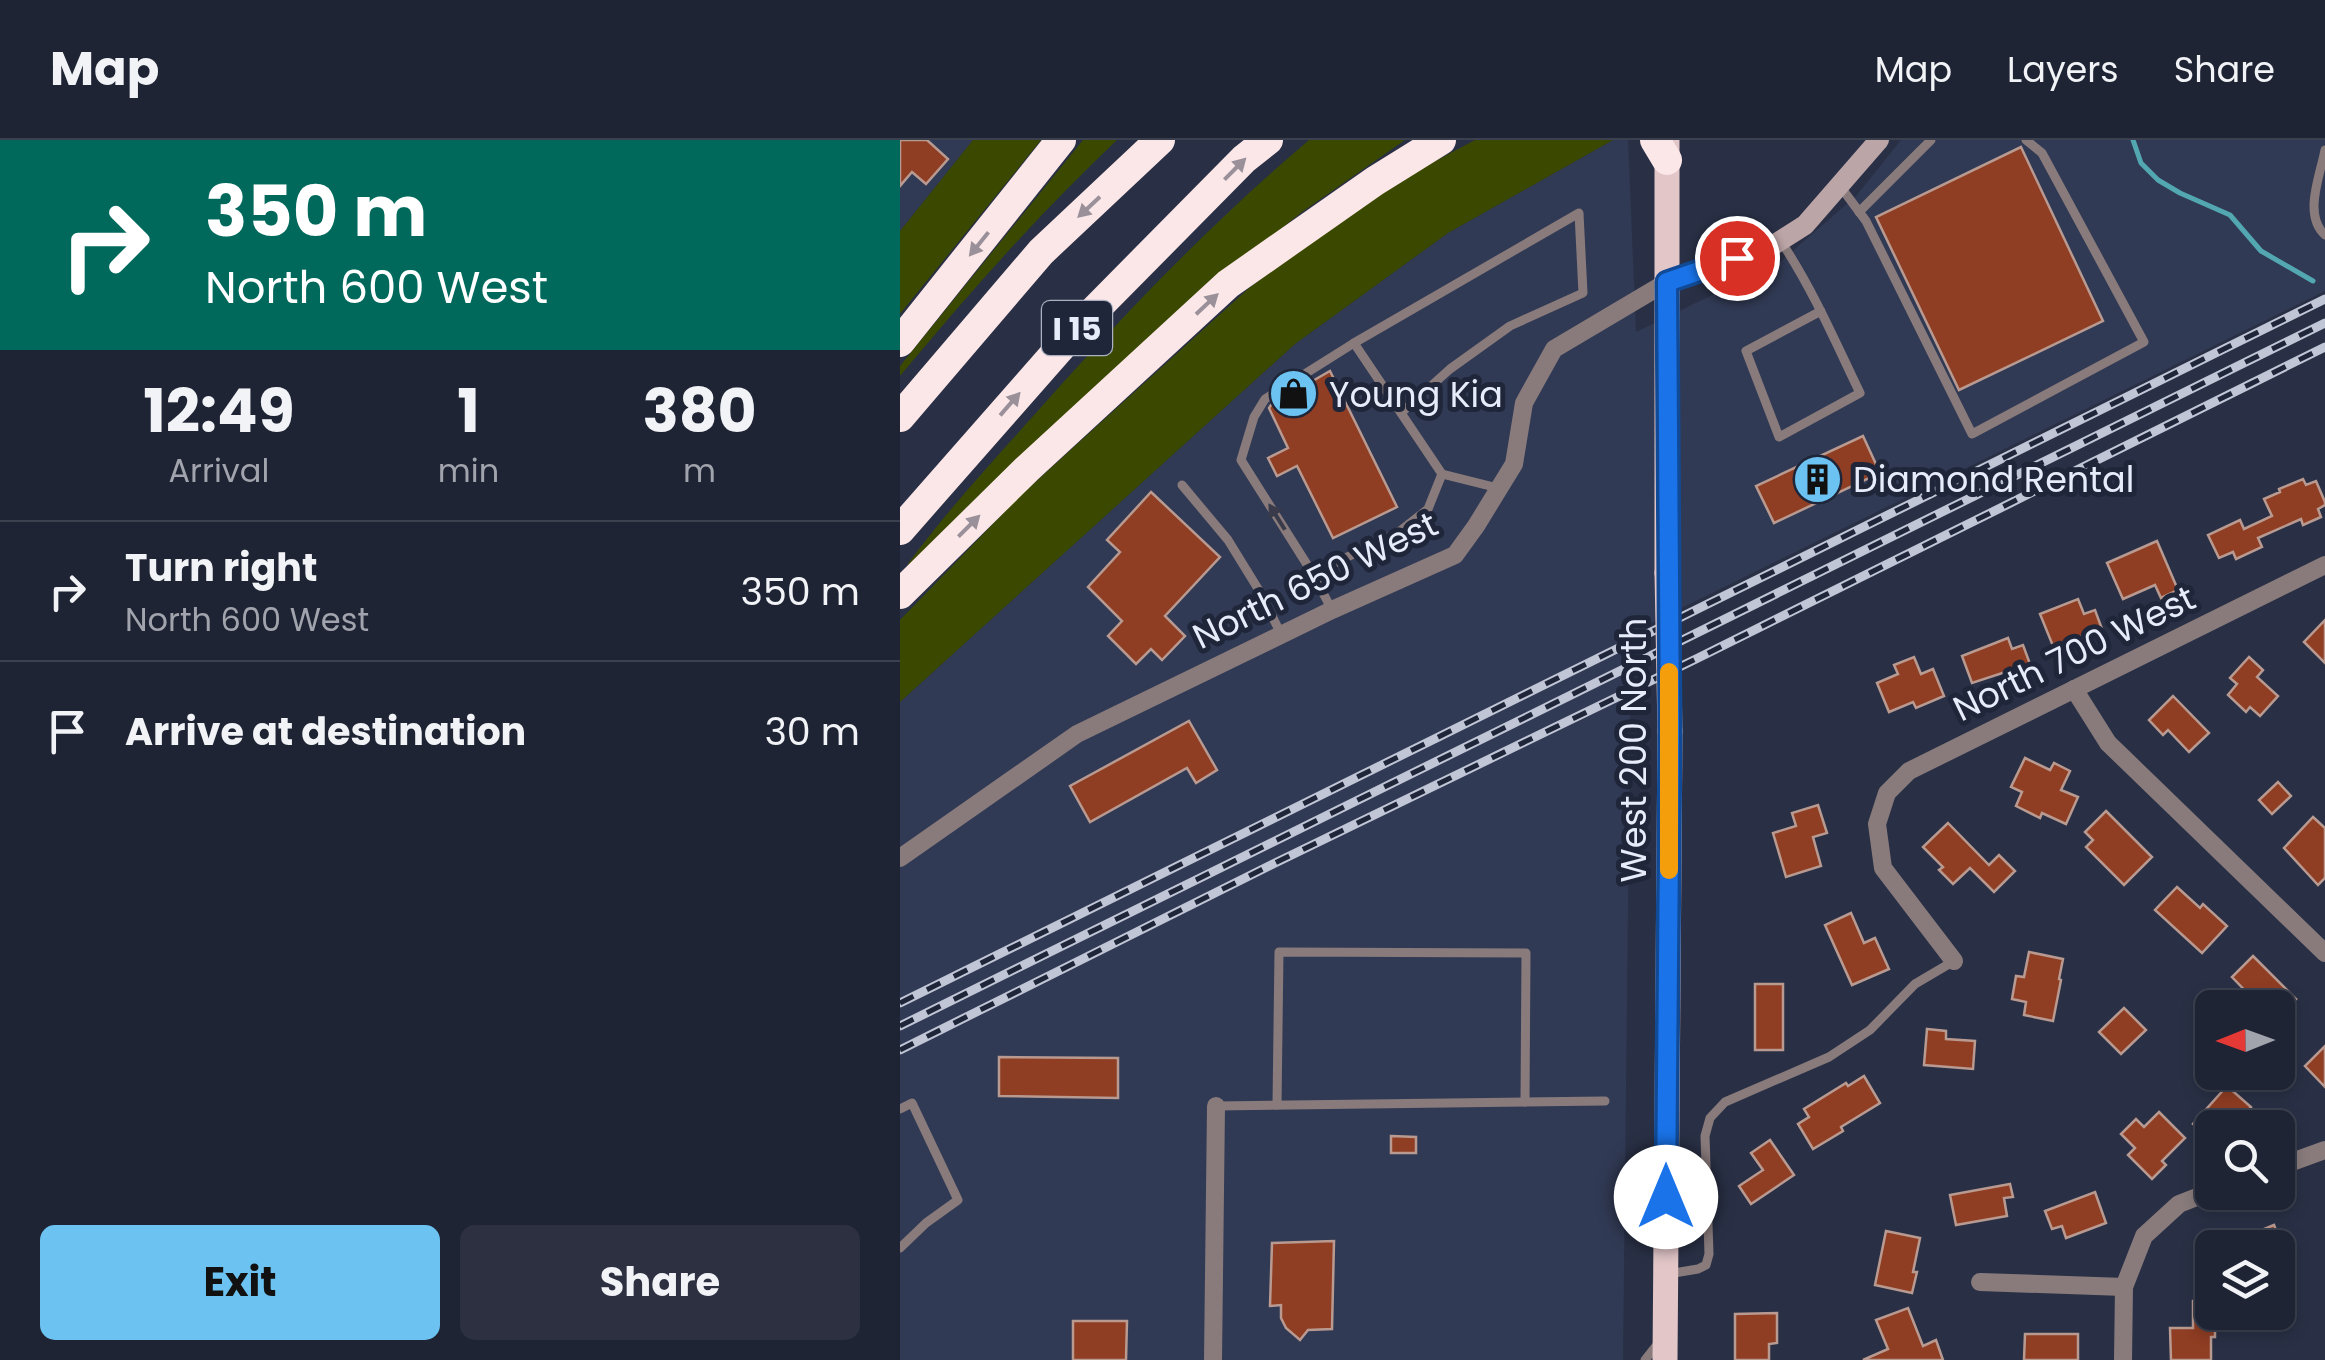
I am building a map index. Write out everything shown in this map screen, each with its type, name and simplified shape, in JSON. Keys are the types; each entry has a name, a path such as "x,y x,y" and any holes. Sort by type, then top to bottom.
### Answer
{"highway":[{"path":"900,342 1061,140"},
{"name":"I 15","path":"900,417 1040,252 1160,140"},
{"name":"I 15","path":"900,530 1081,324 1244,159 1268,140"},
{"path":"900,594 1027,469 1228,284 1374,181 1440,140"}],"main road":[{"name":"West 200 North","path":"1663,147 1670,731 1665,1348"}],"street":[{"path":"1667,282 1772,246 1805,225 1879,140"},
{"name":"North 650 West","path":"900,858 1076,734 1332,610 1455,556 1514,464 1524,403 1554,349 1667,282"},
{"name":"North 700 West","path":"1954,961 1883,868 1877,824 1887,793 1909,771 2325,565"},
{"path":"2074,690 2108,743 2325,953"},
{"path":"1213,1360 1216,1106"},
{"path":"2295,1161 2325,1150"},
{"path":"2123,1360 2124,1287 2144,1236 2179,1204 2195,1198"},
{"path":"1980,1282 2124,1287"}],"lane":[{"path":"1859,212 1932,140"},
{"path":"1840,186 1866,220 1972,434 2144,342 2042,153 2026,140"},
{"path":"2325,150 2314,217 2325,235"},
{"path":"1332,610 1241,460 1254,417 1265,399 1579,212 1584,294 1510,326 1450,369 1401,413"},
{"path":"1781,240 1807,282 1821,311 1860,393 1779,437 1746,351 1821,311"},
{"path":"1354,343 1442,474 1498,488"},
{"path":"1312,574 1400,532 1428,509 1442,474"},
{"path":"1182,485 1228,540 1281,634"},
{"path":"1277,1105 1279,952 1526,953 1525,1102"},
{"path":"1666,1275 1706,1265 1709,1254 1705,1136 1710,1118 1726,1102 1828,1056 1870,1030 1916,984 1954,961"},
{"path":"1216,1106 1605,1101"},
{"path":"900,1110 912,1103 958,1200 926,1222 900,1248"},
{"path":"1645,1360 1665,1348"}],"shaded area":[{"path":"900,140 973,140 900,231"},
{"path":"1613,140 1628,140 1636,332 1780,262 1856,196 1901,140 2325,140 2325,291 1631,633 1623,1360 900,1360 900,702 1295,344 1448,233"}],"green space":[{"path":"973,140 1041,140 900,314 900,231"},
{"path":"1083,140 1117,140 1005,255 900,376 900,366"},
{"path":"1309,140 1405,140 1244,258 917,560 907,565 985,469 1134,307 1201,238"},
{"path":"1475,140 1613,140 1448,233 1295,344 900,702 900,620 1021,495 1249,288 1396,182"}],"building":[{"path":"900,140 927,140 948,159 926,184 912,172 900,186"},
{"path":"2021,147 2103,321 1959,390 1876,217"},
{"path":"1330,371 1397,507 1333,538 1297,466 1277,476 1268,458 1288,448 1271,405"},
{"name":"Diamond Rental","path":"1863,436 1880,473 1774,523 1756,486"},
{"path":"2303,479 2306,485 2316,481 2325,502 2318,509 2321,517 2303,525 2301,519 2258,538 2262,547 2236,559 2233,552 2219,558 2208,535 2240,520 2244,529 2272,516 2264,499"},
{"path":"1151,492 1220,557 1165,616 1185,636 1162,660 1151,649 1136,664 1108,636 1122,621 1088,587 1120,552 1107,540"},
{"path":"2157,541 2178,590 2161,598 2155,585 2123,599 2107,563"},
{"path":"2078,599 2084,614 2095,610 2102,629 2053,646 2040,614"},
{"path":"2325,620 2325,663 2304,642"},
{"path":"2008,638 2012,649 2023,645 2030,664 1972,683 1962,656"},
{"path":"1914,657 1921,674 1933,669 1944,696 1916,708 1913,702 1889,712 1877,683 1898,674 1894,665"},
{"path":"2249,657 2263,670 2257,677 2278,696 2260,716 2250,707 2246,712 2228,695 2237,684 2230,678"},
{"path":"2173,696 2209,733 2189,752 2168,730 2163,735 2149,720"},
{"path":"1189,721 1217,770 1196,783 1187,768 1090,822 1070,786"},
{"path":"2025,758 2050,770 2054,763 2070,771 2061,790 2078,797 2066,824 2042,813 2040,818 2016,806 2022,792 2011,787"},
{"path":"2278,782 2291,796 2272,814 2259,800"},
{"path":"1818,805 1827,833 1813,837 1821,866 1786,877 1773,833 1796,826 1792,813"},
{"path":"2106,811 2152,857 2124,885 2086,847 2093,840 2085,832"},
{"path":"2313,817 2325,828 2325,878 2318,885 2284,848"},
{"path":"1948,823 1989,865 1999,855 2015,871 1994,892 1970,868 1953,884 1923,847"},
{"path":"2177,887 2227,926 2202,953 2155,910"},
{"path":"1851,913 1864,943 1875,938 1889,969 1852,985 1825,925"},
{"path":"2029,952 2063,959 2053,1021 2024,1015 2026,1002 2012,999 2016,976 2024,977"},
{"path":"2253,956 2287,990 2245,990 2232,977"},
{"path":"1755,984 1783,984 1783,1050 1755,1050"},
{"path":"2124,1008 2146,1030 2121,1054 2099,1032"},
{"path":"1927,1029 1946,1031 1946,1039 1975,1041 1973,1069 1924,1065"},
{"path":"2325,1046 2325,1087 2305,1066"},
{"path":"999,1057 1118,1058 1118,1098 999,1096"},
{"path":"1864,1076 1880,1103 1813,1149 1798,1124 1809,1117 1804,1109"},
{"path":"2223,1090 2232,1090 2251,1107 2248,1110 2206,1110"},
{"path":"2159,1112 2185,1138 2162,1161 2166,1165 2152,1179 2128,1155 2135,1148 2121,1134 2136,1119 2144,1127"},
{"path":"1391,1136 1416,1137 1416,1153 1391,1153"},
{"path":"1770,1140 1794,1175 1751,1204 1739,1186 1763,1170 1751,1153"},
{"path":"2010,1184 2013,1197 2004,1198 2007,1216 1956,1225 1950,1195"},
{"path":"2095,1192 2106,1223 2066,1238 2062,1226 2052,1229 2045,1211"},
{"path":"1886,1231 1920,1238 1912,1293 1875,1285"},
{"path":"1334,1241 1332,1329 1308,1330 1300,1340 1286,1328 1281,1305 1270,1306 1272,1243"},
{"path":"2195,1301 2195,1330 2215,1330 2215,1337 2211,1337 2211,1360 2171,1360 2170,1328 2193,1328"},
{"path":"1908,1308 1923,1346 1936,1340 1943,1360 1863,1360 1888,1349 1876,1320"},
{"path":"1777,1313 1777,1343 1769,1344 1769,1360 1735,1360 1735,1314"},
{"path":"1073,1321 1127,1321 1126,1360 1073,1360"},
{"path":"2025,1334 2078,1334 2078,1360 2024,1360"}],"waterway":[{"path":"2133,140 2141,163 2158,180 2230,215 2261,251 2313,281"}],"railway":[{"path":"900,1003 2325,299"},
{"path":"900,1026 2325,323"},
{"path":"900,1050 2325,347"}],"slow traffic":[{"path":"1669,672 1669,870"}],"place":[{"name":"Young Kia","path":"1294,394"},
{"name":"Diamond Rental","path":"1818,479"}],"route":[{"path":"1666,1197 1670,731 1667,282 1737,258"}]}
